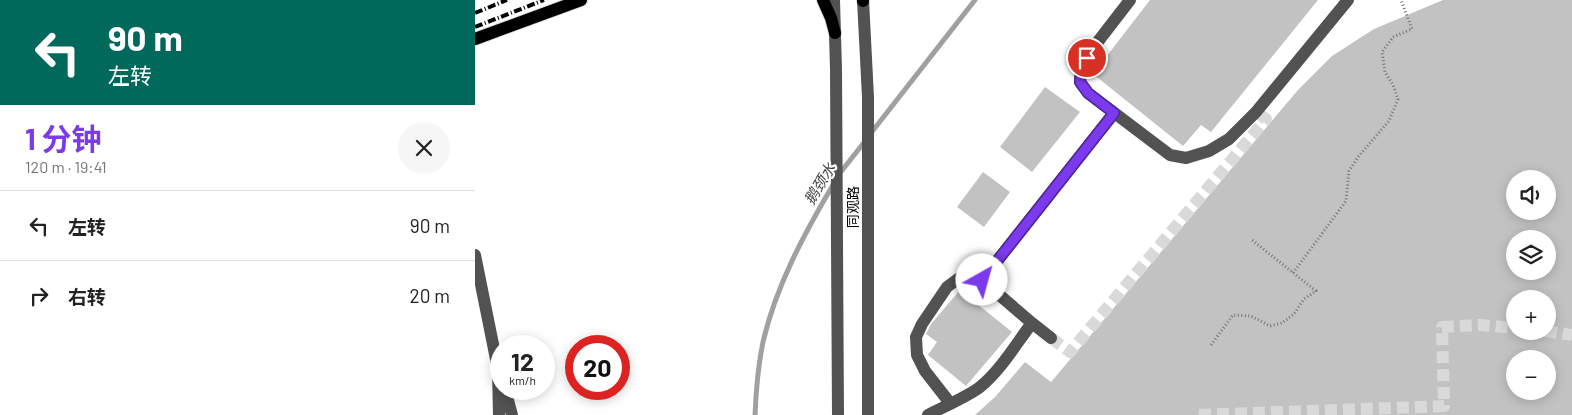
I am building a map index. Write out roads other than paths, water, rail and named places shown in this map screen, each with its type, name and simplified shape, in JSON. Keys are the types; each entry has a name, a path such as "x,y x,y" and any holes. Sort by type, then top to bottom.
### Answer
{"main road":[{"path":"475,40 581,0"},
{"path":"823,0 835,33"}],"street":[{"name":"同观路","path":"833,0 836,69 838,415"},
{"name":"同观路","path":"863,0 868,96 868,415"},
{"path":"1130,0 1093,48 1081,68 1080,82 1088,93 1170,155 1186,158 1209,151 1229,139 1256,112 1348,0"},
{"path":"982,280 1114,113"},
{"path":"475,255 492,335"},
{"path":"951,403 925,371 917,355 916,338 922,324 947,287 961,276 976,275 1051,338"},
{"path":"928,415 979,387 994,372 1032,323"},
{"path":"499,400 499,415"},
{"path":"508,400 512,415"}],"waterway":[{"name":"鹅颈水","path":"871,133 975,0"},
{"name":"鹅颈水","path":"840,173 866,140"},
{"name":"鹅颈水","path":"755,415 761,351 775,301 792,261 833,185"}],"tunnel":[{"path":"1051,338 1070,352 1266,119 1256,112"},
{"path":"1199,415 1444,406 1442,327 1480,325 1506,327"},
{"path":"1556,333 1572,335"}],"railway":[{"path":"475,13 507,0"},
{"path":"475,27 544,0"}]}
